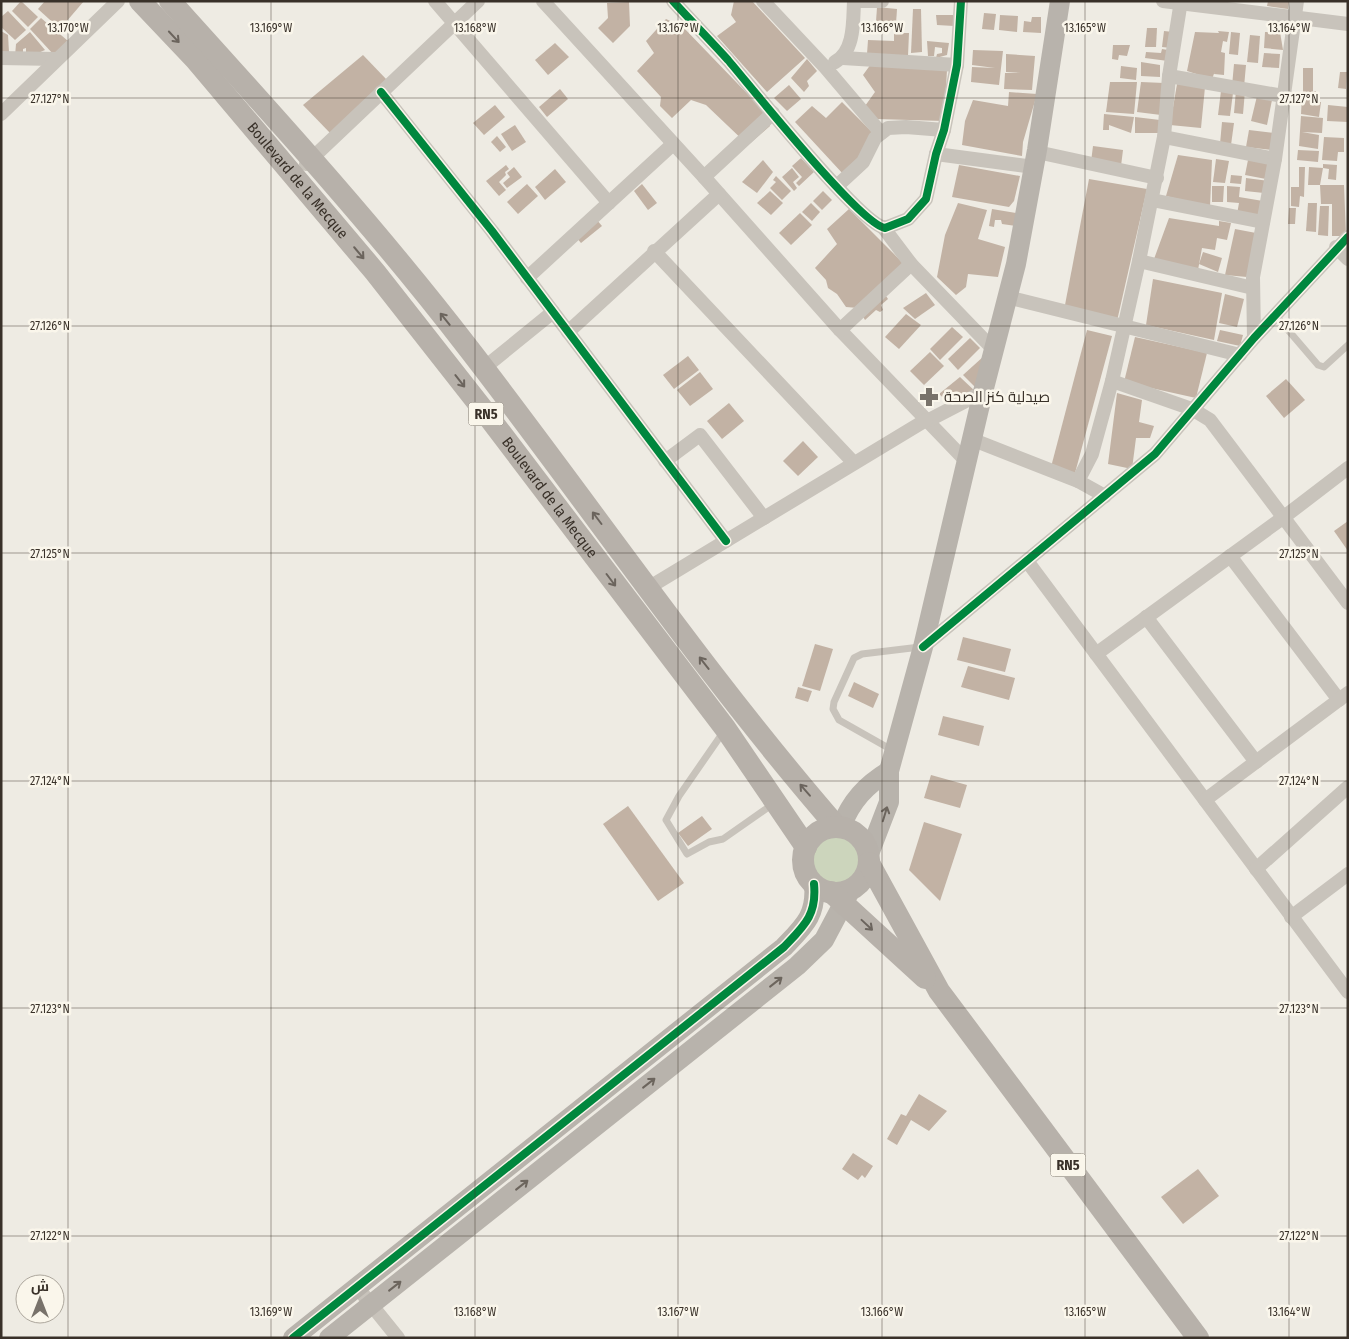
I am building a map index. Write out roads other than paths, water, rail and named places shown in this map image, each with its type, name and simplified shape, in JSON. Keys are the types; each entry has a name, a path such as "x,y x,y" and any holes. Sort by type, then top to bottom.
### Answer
{"main road":[{"name":"Boulevard de la Mecque","path":"140,1 195,59 375,272 725,728 806,848"},
{"name":"Boulevard de la Mecque","path":"170,1 311,158 484,368 648,588 790,773 839,827 860,836 869,858 939,991"},
{"path":"806,848 818,833 839,827"},
{"name":"RN5","path":"806,848 804,867 835,892 939,991 1198,1338"},
{"path":"835,892 866,875 869,858"}],"street":[{"path":"1,114 118,1"},
{"path":"435,1 608,203"},
{"path":"294,175 478,1"},
{"path":"543,1 704,177 840,330 966,461"},
{"path":"673,1 837,186 868,218 883,227 911,264 995,351"},
{"path":"763,1 825,68 881,133"},
{"path":"843,58 851,38 854,1 882,1"},
{"path":"883,227 901,223 920,209 926,199 936,154 944,130 957,65 961,1"},
{"path":"869,858 889,802 889,771 923,647 966,461 1008,297 1035,160 1060,1"},
{"path":"1163,1 1348,24"},
{"path":"1254,338 1252,277 1275,159 1297,1"},
{"path":"1078,482 1092,454 1112,381 1157,178 1164,137 1169,76 1181,2"},
{"path":"1,58 56,60"},
{"path":"825,68 843,58 957,65"},
{"path":"1169,76 1283,96"},
{"path":"381,92 527,278 726,541"},
{"path":"704,177 773,113"},
{"path":"837,186 863,162 875,138 881,133 894,127 944,130"},
{"path":"1164,137 1275,159"},
{"path":"527,278 673,144"},
{"path":"936,154 1035,160 1157,178"},
{"path":"568,332 719,194"},
{"path":"1152,200 1263,222"},
{"path":"923,647 1155,454 1254,338 1276,316 1336,247 1348,237"},
{"path":"1336,247 1348,259"},
{"path":"654,252 854,463"},
{"path":"1139,261 1252,288"},
{"path":"840,330 911,264"},
{"path":"1008,297 1240,355"},
{"path":"484,368 553,312"},
{"path":"1112,381 1192,409 1216,426 1348,603"},
{"path":"648,588 854,463 928,420 983,392"},
{"path":"665,461 700,435 764,518"},
{"path":"972,439 1078,482 1105,496"},
{"path":"1096,654 1348,468"},
{"path":"1205,800 1344,696 1230,556"},
{"path":"1027,561 1348,992"},
{"path":"1146,618 1256,762"},
{"path":"839,827 852,802 869,785 889,771"},
{"path":"1256,869 1348,787"},
{"path":"1291,917 1345,881"},
{"path":"293,1338 784,947 804,926 813,911 815,898 835,892 824,940 797,966 329,1338"},
{"path":"356,1287 398,1338"}],"lane":[{"path":"1276,316 1318,365 1324,367 1348,345"},
{"path":"895,751 839,720 833,709 834,702 854,658 862,654 923,647"},
{"path":"725,728 679,796 666,820 687,854 710,842 722,839 776,802"}],"place":[{"name":"صيدلية كنز الصحة","path":"929,397"}]}
